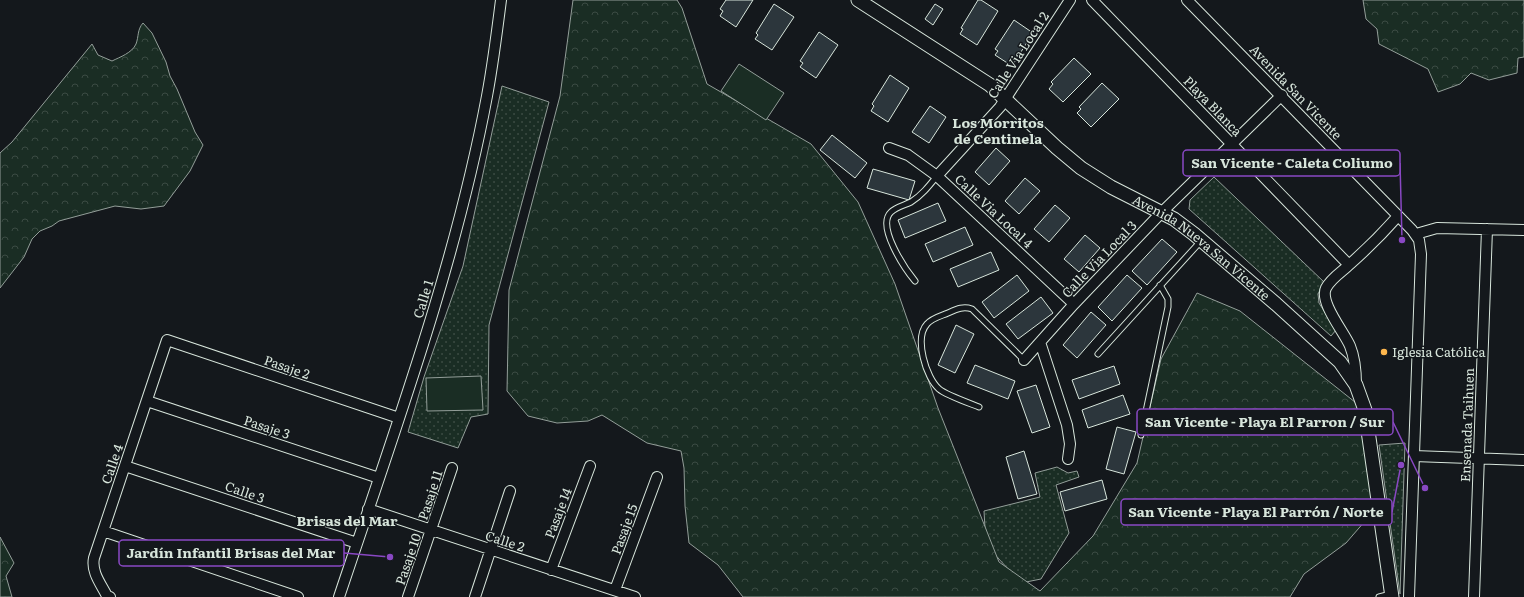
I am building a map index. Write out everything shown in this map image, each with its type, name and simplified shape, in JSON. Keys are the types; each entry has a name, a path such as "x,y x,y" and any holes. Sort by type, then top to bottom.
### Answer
{"street":[{"name":"Calle 1","path":"338,597 399,418 436,299 468,185 487,96 501,0"},
{"name":"Avenida Nueva San Vicente","path":"858,0 983,80 1082,168 1111,186 1182,225 1202,240 1340,362 1356,385 1366,410 1392,595"},
{"name":"Calle Via Local 2","path":"937,176 1006,99 1070,0"},
{"name":"Playa Blanca","path":"1092,0 1349,265"},
{"name":"Avenida San Vicente","path":"1187,0 1282,95 1416,234"},
{"name":"Calle Via Local 3","path":"1024,360 1074,304 1161,213 1282,95"},
{"name":"Calle Via Local 4","path":"889,148 908,155 937,176 1074,304"},
{"path":"1356,385 1353,354 1347,340 1327,305 1324,296 1329,284 1398,216"},
{"path":"1409,597 1421,254 1419,240 1416,234 1437,228 1524,230"},
{"name":"Ensenada Taihuen","path":"1474,597 1488,229"},
{"name":"Pasaje 2","path":"167,340 399,418"},
{"name":"Calle 4","path":"109,596 95,572 93,564 94,558 167,340"},
{"path":"1040,342 1067,425 1070,444 1068,459"},
{"name":"Pasaje 3","path":"147,401 379,478"},
{"path":"1414,456 1524,460"},
{"name":"Calle 3","path":"125,466 357,543"},
{"name":"Pasaje 14","path":"551,570 590,466"},
{"name":"Pasaje 11","path":"432,530 452,468"},
{"name":"Pasaje 15","path":"615,590 657,477"},
{"path":"475,597 510,491"},
{"name":"Calle 2","path":"368,509 635,597"},
{"name":"Pasaje 10","path":"408,597 432,530"},
{"path":"103,531 298,597"}],"lane":[{"path":"915,281 906,269 893,245 889,234 887,218 891,212 911,202 924,192 937,176"},
{"path":"1098,354 1202,240"},
{"path":"1141,435 1168,307 1168,299 1160,285"},
{"path":"979,407 939,389 929,375 922,358 922,334 926,324 935,318 958,308 963,307 972,309 1024,360"},
{"path":"1379,597 1392,595"}],"green space":[{"path":"573,0 677,0 682,8 707,84 811,144 858,202 895,284 938,408 999,562 1040,591 1093,536 1137,463 1161,359 1197,293 1240,311 1365,410 1372,513 1346,543 1304,574 1290,597 743,597 718,565 689,543 685,506 684,468 681,451 647,443 602,415 588,421 557,423 528,416 507,391 509,290 560,96"},
{"path":"1363,0 1524,0 1524,57 1518,58 1517,73 1489,80 1471,73 1460,84 1438,92 1428,69 1379,44 1377,29 1366,19"},
{"path":"143,23 152,33 166,62 170,76 195,132 203,145 190,171 164,206 141,209 115,206 59,221 40,231 32,239 24,257 0,288 0,153 12,142 92,44 98,55 112,61 132,50 136,44 138,33"},
{"path":"739,64 784,93 766,120 721,91"},
{"path":"502,86 549,102 489,325 488,414 471,417 458,448 408,432 424,377 463,266"},
{"path":"1214,177 1324,282 1318,294 1319,303 1336,330 1331,336 1189,209 1190,200"},
{"path":"481,376 483,410 427,411 426,378"},
{"path":"1405,443 1400,594 1379,445"},
{"path":"1057,467 1068,473 1077,471 1079,477 1056,485 1069,533 1041,579 1021,583 986,545 984,511 1040,497 1035,473"},
{"path":"0,537 14,563 6,576 12,597 0,597"}],"building":[{"path":"726,0 753,0 736,27 720,16 723,11 720,9"},
{"path":"978,0 981,0 998,11 977,45 960,34 963,29 961,28"},
{"path":"774,4 794,17 772,50 755,39 758,35 756,33"},
{"path":"935,4 943,9 933,25 925,19"},
{"path":"1014,20 1033,33 1012,66 995,55 998,51 995,49"},
{"path":"819,32 838,45 816,78 800,67 803,63 800,61"},
{"path":"1074,58 1091,74 1063,102 1049,89 1053,84 1051,82"},
{"path":"890,75 909,88 888,122 871,111 874,106 872,104"},
{"path":"1102,83 1119,99 1091,127 1077,113 1081,109 1079,107"},
{"path":"930,106 946,117 929,143 912,132"},
{"path":"832,135 867,163 855,178 820,150"},
{"path":"996,148 1010,161 989,185 975,172"},
{"path":"873,169 915,181 909,200 867,188"},
{"path":"1025,178 1040,191 1019,214 1005,201"},
{"path":"938,203 946,221 905,238 898,220"},
{"path":"1055,205 1070,218 1049,242 1034,229"},
{"path":"965,227 973,245 933,262 925,244"},
{"path":"1085,235 1100,248 1079,272 1064,259"},
{"path":"1162,239 1177,252 1147,285 1132,271"},
{"path":"991,252 999,270 958,287 950,269"},
{"path":"1017,275 1029,291 994,318 982,302"},
{"path":"1127,275 1142,288 1112,321 1098,307"},
{"path":"1041,297 1053,313 1018,339 1006,324"},
{"path":"1091,312 1106,325 1077,358 1063,345"},
{"path":"956,325 974,334 955,373 938,365"},
{"path":"975,365 1015,381 1008,399 967,383"},
{"path":"1114,366 1120,384 1079,399 1072,380"},
{"path":"1036,385 1050,427 1032,433 1017,391"},
{"path":"1123,395 1130,414 1088,428 1082,410"},
{"path":"1117,427 1136,432 1124,474 1106,469"},
{"path":"1024,451 1037,494 1018,499 1006,457"},
{"path":"1102,480 1107,499 1065,511 1060,492"}],"place":[{"name":"San Vicente - Caleta Coliumo","path":"1402,240"},
{"name":"Iglesia Católica","path":"1384,352"},
{"name":"San Vicente - Playa El Parrón / Norte","path":"1401,465"},
{"name":"San Vicente - Playa El Parron / Sur","path":"1425,488"},
{"name":"Jardín Infantil Brisas del Mar","path":"390,557"}],"district":[{"name":"Los Morritos de Centinela","path":"998,132"},
{"name":"Brisas del Mar","path":"347,521"}]}
